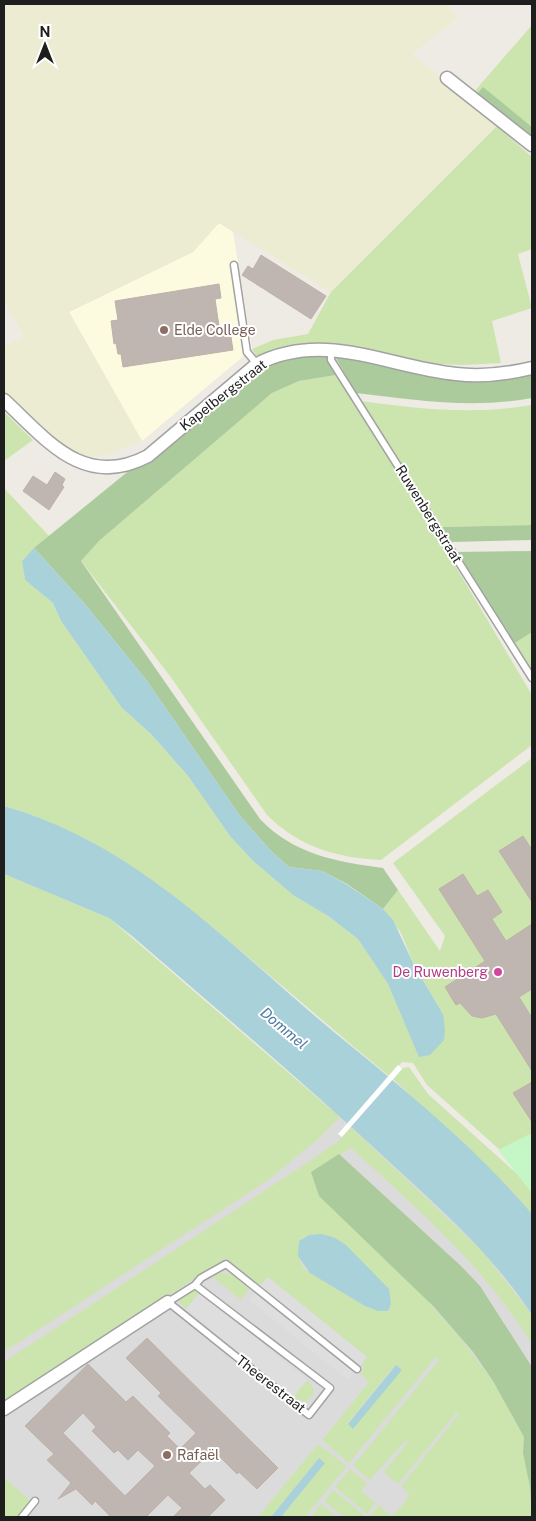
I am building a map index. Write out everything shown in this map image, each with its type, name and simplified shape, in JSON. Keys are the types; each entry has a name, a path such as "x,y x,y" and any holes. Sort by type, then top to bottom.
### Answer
{"street":[{"path":"446,78 532,145"},
{"name":"Kapelbergstraat","path":"4,400 66,456 85,464 110,468 132,464 148,456 257,364 271,357 298,349 331,349 457,374 506,374 532,368"},
{"path":"4,1409 168,1302"}],"lane":[{"path":"234,265 248,352 257,364"},
{"name":"Ruwenbergstraat","path":"331,349 331,360 532,678"},
{"path":"168,1302 195,1285 201,1278 226,1264 357,1370"},
{"name":"Theerestraat","path":"168,1302 309,1415 330,1388 195,1285"},
{"path":"22,1517 35,1501"}],"shaded area":[{"name":"Elde College","path":"219,223 233,232 252,349 142,441 69,312 193,252"},
{"path":"335,1106 532,1190 532,1517 4,1517 4,1352 247,1186"},
{"path":"268,1277 367,1357 348,1380 249,1300"},
{"path":"200,1292 307,1380 293,1397 186,1309"}],"green space":[{"path":"4,4 447,4 457,18 412,54 497,126 331,292 219,223 193,252 69,312 142,441 104,456 83,456 64,445 4,393 4,347 24,336 4,301"},
{"path":"532,25 532,127 483,88 475,96 473,93"},
{"path":"483,87 532,127 532,140 475,96"},
{"path":"497,126 532,157 532,249 518,254 532,308 492,321 501,363 464,365 410,363 348,349 263,358 256,355 252,349 273,340 308,334 331,292"},
{"path":"329,352 330,365 336,375 299,381 272,393 99,541 81,561 260,819 287,841 301,848 349,863 383,868 398,890 383,909 347,884 322,871 289,867 272,852 240,816 147,681 84,603 34,548 131,469 270,361"},
{"path":"333,353 398,368 532,373 532,398 488,403 466,403 422,401 356,393"},
{"path":"336,375 402,476 532,695 532,745 381,860 349,857 320,849 292,835 267,815 170,676 81,561 99,541 272,393 299,381"},
{"path":"360,401 446,410 489,410 532,405 532,525 440,527"},
{"path":"4,412 33,440 4,461"},
{"path":"4,488 49,536 22,560 25,580 53,603 61,621 122,708 151,734 188,776 230,836 252,860 293,895 328,916 358,939 388,984 420,1057 443,1014 415,967 401,933 383,909 398,890 440,951 445,936 393,863 532,758 532,1144 519,1167 427,1085 413,1063 402,1062 389,1076 168,892 106,851 73,833 40,818 4,806"},
{"path":"532,525 532,540 452,542 440,527"},
{"path":"532,551 532,632 515,643 456,552"},
{"path":"532,632 532,671 515,643"},
{"path":"4,874 109,918 340,1117 317,1140 268,1180 4,1352"},
{"path":"409,1067 428,1094 524,1180 532,1191 532,1214 492,1172 393,1079 403,1068"},
{"path":"351,1127 482,1251 532,1315 532,1344 492,1288 471,1263 426,1217 351,1148 311,1172 457,1334 493,1381 524,1437 523,1453 530,1487 532,1517 370,1516 379,1505 391,1516 402,1506 409,1493 401,1486 459,1414 457,1412 398,1484 384,1472 408,1442 406,1440 370,1480 353,1466 439,1360 436,1357 349,1463 322,1440 369,1382 360,1373 364,1368 361,1365 367,1357 267,1277 262,1284 257,1284 226,1258 4,1403 4,1362 338,1141","holes":["315,1234 335,1238 389,1289 390,1309 371,1309 305,1269 300,1262 299,1241 304,1237","395,1365 402,1370 348,1424 348,1423"]},
{"path":"532,1133 532,1193 498,1150"},
{"path":"339,1154 461,1266 480,1286 532,1367 532,1516 530,1487 523,1453 524,1437 493,1381 473,1352 434,1307 319,1196 311,1172"},
{"path":"220,1273 232,1274 249,1289 241,1300 213,1277"},
{"path":"194,1288 200,1292 186,1309 177,1299"},
{"path":"307,1380 314,1389 312,1397 305,1402 293,1397"},
{"path":"318,1444 347,1466 305,1517 281,1517 325,1463 319,1458 271,1517 258,1517"},
{"path":"350,1469 367,1483 361,1491 376,1503 367,1514 335,1487"},
{"path":"4,1478 31,1501 18,1517 4,1517"},
{"path":"333,1490 365,1517 344,1517 324,1501"},
{"path":"321,1504 337,1517 311,1517"}],"water":[{"path":"34,548 84,603 147,681 240,816 272,852 289,867 322,871 346,884 383,909 393,920 415,967 443,1014 444,1040 430,1055 419,1057 388,984 358,939 328,916 293,895 252,860 230,836 188,776 151,734 122,708 61,621 53,603 25,580 22,561"},
{"name":"Dommel","path":"4,806 52,823 97,845 140,872 180,901 412,1096 462,1141 532,1214 532,1315 499,1271 443,1211 320,1099 132,936 109,918 4,874"},
{"path":"322,1234 335,1238 346,1245 389,1289 391,1304 388,1311 378,1311 365,1306 310,1273 298,1256 299,1241 309,1235"},
{"path":"396,1365 402,1370 353,1429 348,1424"},
{"path":"319,1458 325,1463 281,1517 271,1517"}],"pier":[{"path":"398,1065 402,1069 342,1137 338,1134"}],"building":[{"path":"261,255 326,296 311,319 242,275 248,266 253,269"},
{"path":"219,284 221,298 215,299 220,333 230,331 233,350 123,367 121,354 118,354 116,343 114,344 111,321 118,320 115,301"},
{"path":"55,472 65,479 62,485 64,487 49,510 23,491 33,476 47,485"},
{"path":"523,836 532,850 532,902 499,851"},
{"path":"463,874 477,896 488,890 502,912 492,919 506,941 532,924 532,989 519,997 532,1018 532,1071 496,1014 482,1018 472,1016 460,1003 456,1005 445,987 485,961 439,889"},
{"path":"532,1082 532,1122 513,1093"},
{"path":"147,1338 278,1468 257,1489 239,1472 237,1474 213,1450 189,1473 205,1489 210,1485 225,1500 208,1517 173,1517 182,1508 168,1495 146,1517 111,1517 95,1501 92,1505 76,1489 58,1499 71,1483 47,1460 54,1454 25,1426 88,1364 126,1402 133,1396 170,1433 167,1436 180,1449 196,1433 158,1396 161,1393 126,1358","holes":["83,1413 96,1427 92,1431 114,1453 118,1450 128,1460 138,1450 155,1466 125,1496 63,1433"]}],"place":[{"name":"Elde College","path":"164,330"},
{"name":"De Ruwenberg","path":"498,972"},
{"name":"Rafaël","path":"167,1455"}]}
